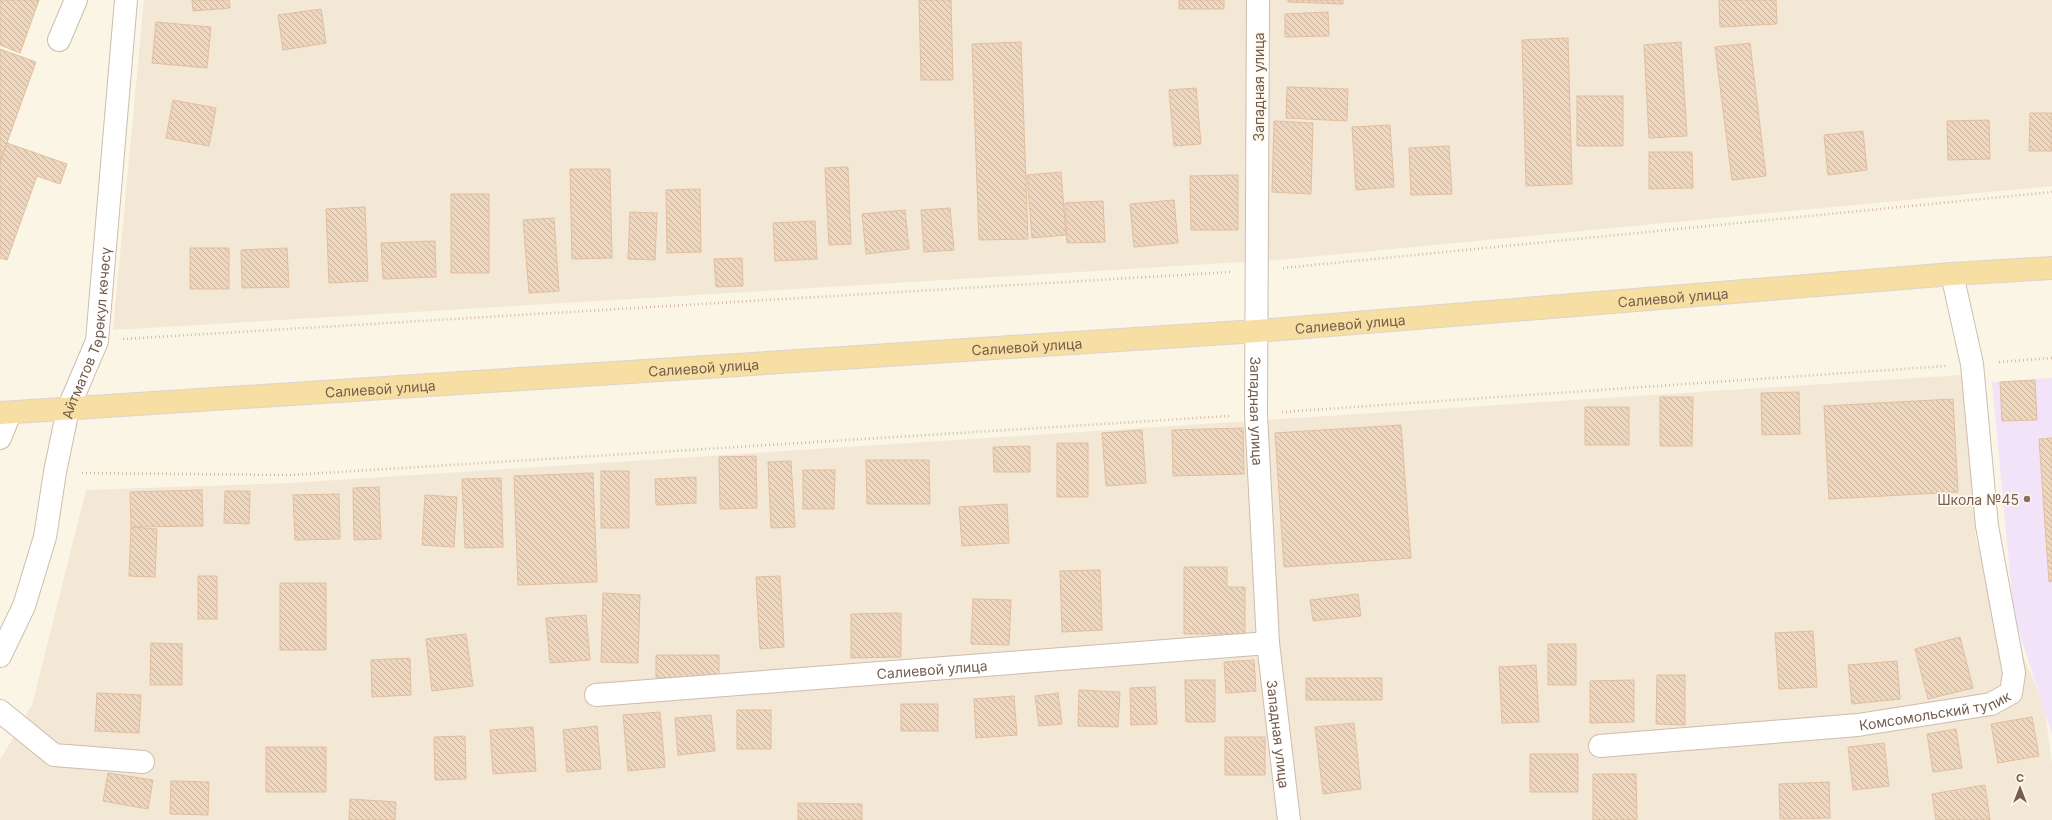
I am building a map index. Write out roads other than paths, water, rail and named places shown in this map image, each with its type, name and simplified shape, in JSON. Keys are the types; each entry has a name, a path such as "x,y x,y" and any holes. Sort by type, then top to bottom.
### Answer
{"main road":[{"name":"Салиевой улица","path":"5,413 1257,331 1952,274 2052,268"}],"street":[{"path":"58,40 76,0"},
{"name":"Айтматов Төрөкул көчөсү","path":"0,656 24,606 45,537 55,472 68,409 97,341 126,0"},
{"name":"Западная улица","path":"1258,0 1256,414 1268,643 1289,820"},
{"name":"Комсомольский тупик","path":"1600,746 1858,726 1991,704 2011,693 2014,673 1987,526 1972,364 1952,274"},
{"path":"0,438 5,413"},
{"name":"Салиевой улица","path":"596,695 1268,643"},
{"path":"0,711 54,754 143,762"}],"place":[{"name":"Школа №45","path":"2027,499"}]}
